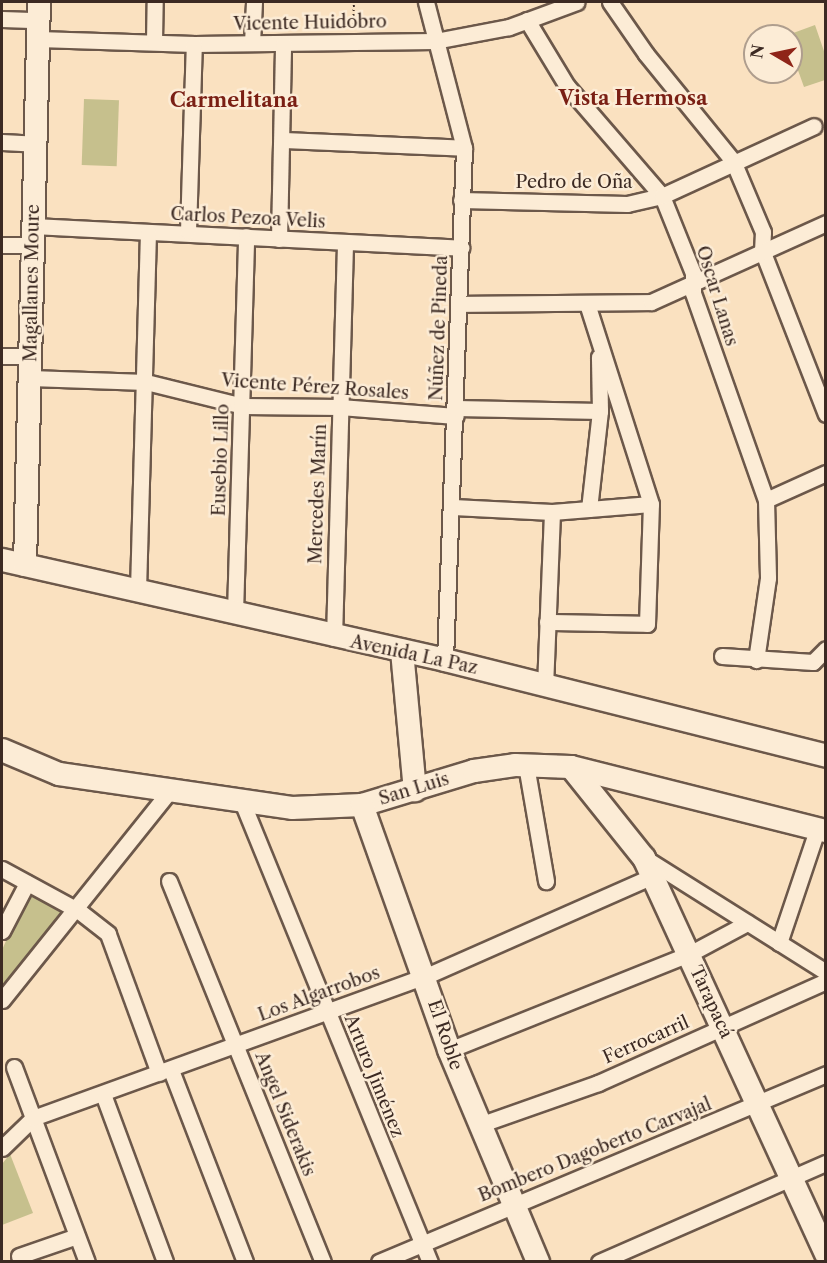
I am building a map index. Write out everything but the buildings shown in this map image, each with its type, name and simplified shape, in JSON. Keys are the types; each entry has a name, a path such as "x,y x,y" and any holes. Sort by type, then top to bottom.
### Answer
{"street":[{"path":"154,41 155,2"},
{"path":"252,43 254,2"},
{"name":"Núñez de Pineda","path":"426,2 464,148 453,507 445,660"},
{"name":"Vicente Huidobro","path":"2,19 38,20 154,41 194,44 435,41 528,20 551,6 577,2"},
{"path":"610,2 646,54 733,161 763,232 762,250 825,414"},
{"name":"Magallanes Moure","path":"25,565 38,20"},
{"name":"Oscar Lanas","path":"528,20 567,86 662,196 693,282 766,500 768,578 756,660"},
{"path":"279,238 284,140 283,43"},
{"path":"188,231 194,44"},
{"name":"Pedro de Oña","path":"461,200 627,204 662,196 733,161 814,126"},
{"path":"284,140 464,148"},
{"path":"2,142 35,144"},
{"path":"459,304 651,302 825,223"},
{"name":"Carlos Pezoa Velis","path":"2,244 33,236 188,231 345,243 461,248"},
{"path":"138,590 146,382 148,233"},
{"name":"Eusebio Lillo","path":"235,613 243,406 246,236"},
{"name":"Mercedes Marín","path":"334,638 345,243"},
{"path":"547,622 647,624 651,504 587,304"},
{"path":"589,509 600,411 599,342"},
{"name":"Vicente Pérez Rosales","path":"2,356 30,367 146,382 243,406 456,412 600,411"},
{"path":"766,500 825,472"},
{"path":"453,507 552,512 651,504"},
{"path":"545,687 552,512"},
{"name":"Avenida La Paz","path":"2,560 138,590 334,638 445,660 825,756"},
{"path":"722,656 813,662 825,649"},
{"path":"402,651 416,790"},
{"name":"San Luis","path":"2,750 59,774 243,804 292,808 362,805 474,771 526,765 571,767 821,830"},
{"path":"526,765 546,881"},
{"name":"Tarapacá","path":"571,767 649,867 825,1255"},
{"path":"2,1000 168,793"},
{"name":"Arturo Jiménez","path":"243,804 430,1262"},
{"name":"El Roble","path":"362,805 426,976 449,1050 511,1206 537,1262"},
{"path":"779,942 821,830"},
{"path":"649,867 779,942 825,972"},
{"name":"Los Algarrobos","path":"2,1148 33,1118 426,976 649,867"},
{"path":"2,869 74,908 108,934 245,1262"},
{"name":"Angel Siderakis","path":"169,881 323,1262"},
{"path":"2,931 27,883"},
{"path":"449,1050 689,954 747,923"},
{"name":"Ferrocarril","path":"478,1125 598,1083 825,981"},
{"path":"14,1067 87,1262"},
{"name":"Bombero Dagoberto Carvajal","path":"379,1262 758,1105 825,1074"},
{"path":"103,1094 165,1262"},
{"path":"599,1262 792,1180 825,1163"},
{"path":"19,1256 77,1236"},
{"path":"814,1262 825,1255"}],"path":[{"path":"352,41 354,2"}],"shaded area":[{"path":"815,25 825,54 825,80 804,87 803,84 803,29"},
{"path":"84,99 119,100 117,166 82,165"},
{"path":"28,890 62,910 2,991 2,950"},
{"path":"10,1154 33,1213 2,1225 2,1164"}],"district":[{"name":"Vista Hermosa","path":"633,98"},
{"name":"Carmelitana","path":"234,100"}]}
